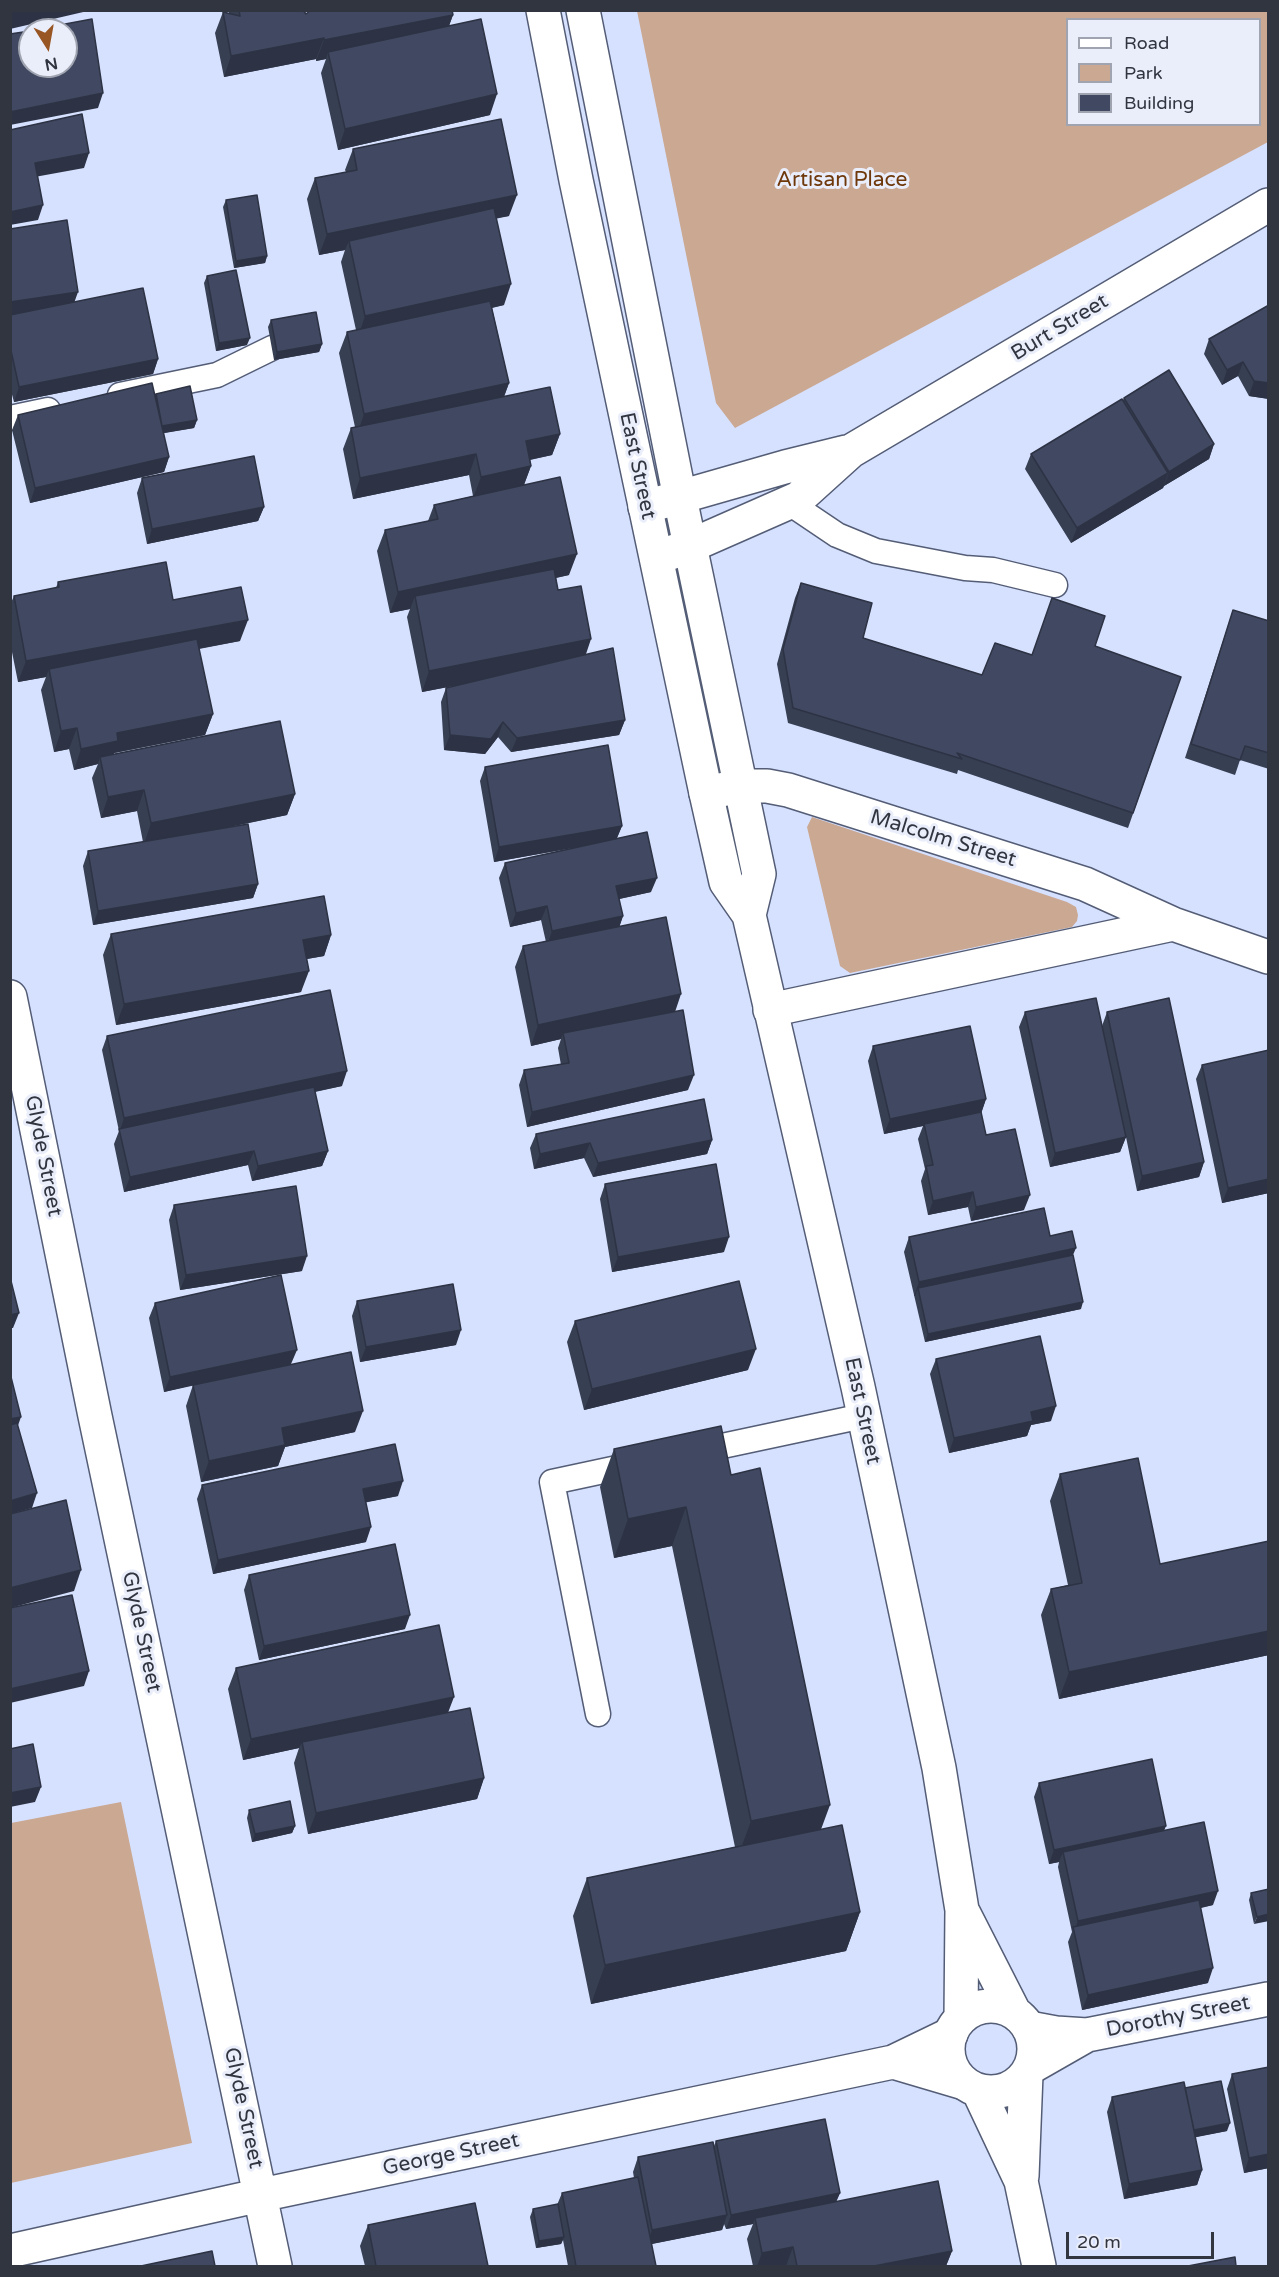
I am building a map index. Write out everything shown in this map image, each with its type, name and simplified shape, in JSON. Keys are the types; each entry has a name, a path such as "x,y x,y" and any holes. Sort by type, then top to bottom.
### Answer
{"street":[{"name":"East Street","path":"543,10 645,507 726,882 749,915 863,1416 939,1768 962,1910 956,2026"},
{"name":"East Street","path":"583,10 680,498 759,874 749,915"},
{"name":"Burt Street","path":"657,558 691,546 799,498 851,451 1269,205"},
{"name":"Burt Street","path":"645,507 785,467 851,451"},
{"name":"Malcolm Street","path":"706,793 740,786 767,786 788,790 1085,884 1173,924 1269,957"},
{"path":"770,1010 1173,924"},
{"name":"Glyde Street","path":"10,997 95,1416 275,2266"},
{"name":"East Street","path":"962,1910 1021,2020"},
{"name":"Dorothy Street","path":"1021,2020 1056,2033 1087,2035 1269,1999"},
{"path":"1021,2181 1029,2071 1035,2054 1033,2040 1021,2020 1000,2007 987,2006 973,2010 956,2026 948,2047 949,2061 955,2073 971,2087 1021,2181 1039,2266"},
{"name":"George Street","path":"10,2251 261,2194 893,2062 956,2026"},
{"name":"Dorothy Street","path":"1029,2071 1087,2035"},
{"name":"George Street","path":"893,2062 971,2087"},
{"path":"971,2087 1000,2091 1019,2083 1029,2071"}],"lane":[{"path":"102,399 217,375 272,348"},
{"path":"10,418 68,406"},
{"path":"788,502 837,535 876,551 964,568 993,570 1055,585"},
{"path":"598,1713 552,1482 863,1416"}],"green space":[{"name":"Artisan Place","path":"637,11 1268,11 1268,142 735,428 716,403"},
{"path":"812,817 1067,902 1076,907 1077,921 1072,927 850,973 840,966 807,827"},
{"path":"121,1802 192,2143 11,2183 11,1823"}],"building":[{"path":"239,10 303,10 306,14 311,10 452,10 453,15 231,56 223,12 240,16"},
{"path":"92,19 103,93 10,112 10,34 18,33 18,78 78,78 78,22"},
{"path":"481,19 497,94 345,129 328,52"},
{"path":"82,114 89,153 35,163 43,205 10,212 10,130"},
{"path":"501,119 517,195 327,234 315,178 357,170 353,149"},
{"path":"257,195 267,256 236,261 226,200"},
{"path":"494,208 511,284 365,316 349,241"},
{"path":"67,220 78,292 10,302 10,229"},
{"path":"236,270 250,338 219,343 207,276"},
{"path":"143,288 158,359 19,387 10,346 10,315"},
{"path":"490,301 509,383 364,414 347,332"},
{"path":"1269,305 1269,383 1254,381 1243,362 1227,370 1209,339"},
{"path":"316,312 322,344 277,352 271,320"},
{"path":"1169,370 1214,444 1169,472 1124,398"},
{"path":"152,383 169,457 35,488 18,415"},
{"path":"190,386 197,420 162,426 156,394"},
{"path":"550,387 560,434 526,441 531,466 481,477 476,454 360,478 351,428"},
{"path":"1122,399 1168,473 1077,528 1031,454"},
{"path":"254,456 264,507 152,529 142,478"},
{"path":"560,477 577,554 398,592 385,530 438,519 434,505"},
{"path":"166,562 173,600 241,587 248,620 26,661 14,596 59,587 58,582"},
{"path":"554,569 558,590 581,586 591,639 429,671 415,596"},
{"path":"801,583 872,603 863,638 982,675 995,643 1032,655 1052,598 1105,616 1095,646 1181,677 1133,813 957,753 962,759 793,708 783,649"},
{"path":"1233,610 1269,621 1269,753 1245,746 1240,760 1191,744"},
{"path":"197,639 213,714 117,733 118,741 81,749 77,728 61,731 49,669"},
{"path":"613,648 625,720 517,738 503,722 491,739 450,735 446,688"},
{"path":"280,721 295,794 151,823 144,790 108,797 100,757"},
{"path":"608,745 622,826 499,847 485,767"},
{"path":"248,824 258,884 98,911 88,851"},
{"path":"647,832 657,878 616,886 623,916 552,931 547,906 516,913 505,863"},
{"path":"324,896 331,935 303,940 309,971 124,1004 111,934"},
{"path":"666,917 681,994 538,1025 523,946"},
{"path":"330,990 347,1071 124,1118 107,1036"},
{"path":"1096,998 1126,1137 1055,1153 1025,1012"},
{"path":"1169,998 1204,1162 1142,1176 1107,1012"},
{"path":"683,1010 694,1075 532,1112 524,1070 569,1063 563,1033"},
{"path":"970,1026 986,1099 890,1119 873,1046"},
{"path":"1269,1050 1269,1179 1228,1188 1202,1065"},
{"path":"314,1087 328,1151 258,1166 254,1151 130,1177 119,1129"},
{"path":"704,1099 712,1140 598,1163 590,1143 540,1154 536,1134"},
{"path":"981,1112 986,1135 1015,1129 1030,1195 976,1207 973,1192 933,1201 926,1166 933,1165 924,1124"},
{"path":"716,1164 729,1237 618,1257 605,1184"},
{"path":"296,1186 307,1256 186,1275 174,1205"},
{"path":"1044,1208 1050,1236 1072,1231 1076,1248 919,1282 909,1237"},
{"path":"1073,1255 1083,1302 928,1334 918,1288"},
{"path":"281,1275 297,1350 170,1377 155,1303"},
{"path":"10,1277 19,1313 10,1315"},
{"path":"739,1281 756,1349 592,1389 575,1321"},
{"path":"453,1284 461,1330 366,1347 357,1301"},
{"path":"1040,1336 1056,1406 1031,1412 1033,1421 954,1438 936,1359"},
{"path":"351,1352 363,1411 282,1428 285,1445 209,1461 193,1385"},
{"path":"10,1373 21,1417 10,1419"},
{"path":"17,1423 37,1493 10,1501 10,1425"},
{"path":"721,1426 731,1475 760,1468 830,1805 751,1821 686,1507 628,1519 614,1449"},
{"path":"395,1444 403,1481 363,1489 371,1527 218,1560 202,1485"},
{"path":"1138,1458 1160,1564 1269,1541 1269,1631 1069,1672 1051,1589 1082,1583 1060,1474"},
{"path":"66,1500 81,1570 10,1588 10,1514"},
{"path":"395,1544 410,1615 264,1646 249,1575"},
{"path":"72,1595 89,1671 10,1689 10,1608"},
{"path":"439,1625 454,1697 251,1739 236,1668"},
{"path":"470,1708 484,1778 316,1813 302,1742"},
{"path":"33,1744 41,1787 10,1793 10,1749"},
{"path":"1152,1759 1166,1826 1054,1850 1039,1783"},
{"path":"290,1801 295,1826 255,1834 249,1810"},
{"path":"1204,1822 1218,1891 1078,1921 1063,1852"},
{"path":"842,1825 860,1912 605,1965 587,1878"},
{"path":"1269,1889 1269,1914 1257,1917 1251,1893"},
{"path":"1199,1900 1213,1968 1088,1995 1073,1927"},
{"path":"1269,2067 1269,2154 1249,2158 1232,2074"},
{"path":"1221,2081 1230,2123 1194,2130 1185,2088"},
{"path":"1184,2082 1202,2170 1129,2184 1112,2097"},
{"path":"825,2119 840,2193 731,2215 716,2141"},
{"path":"713,2142 727,2215 652,2230 638,2157"},
{"path":"638,2177 656,2266 576,2266 562,2193"},
{"path":"938,2181 952,2251 874,2266 797,2266 793,2247 762,2253 755,2218"},
{"path":"475,2203 488,2266 376,2266 368,2225"},
{"path":"558,2204 564,2237 539,2241 533,2209"},
{"path":"212,2251 215,2266 141,2266"},
{"path":"1235,2257 1236,2266 1188,2266"}]}
